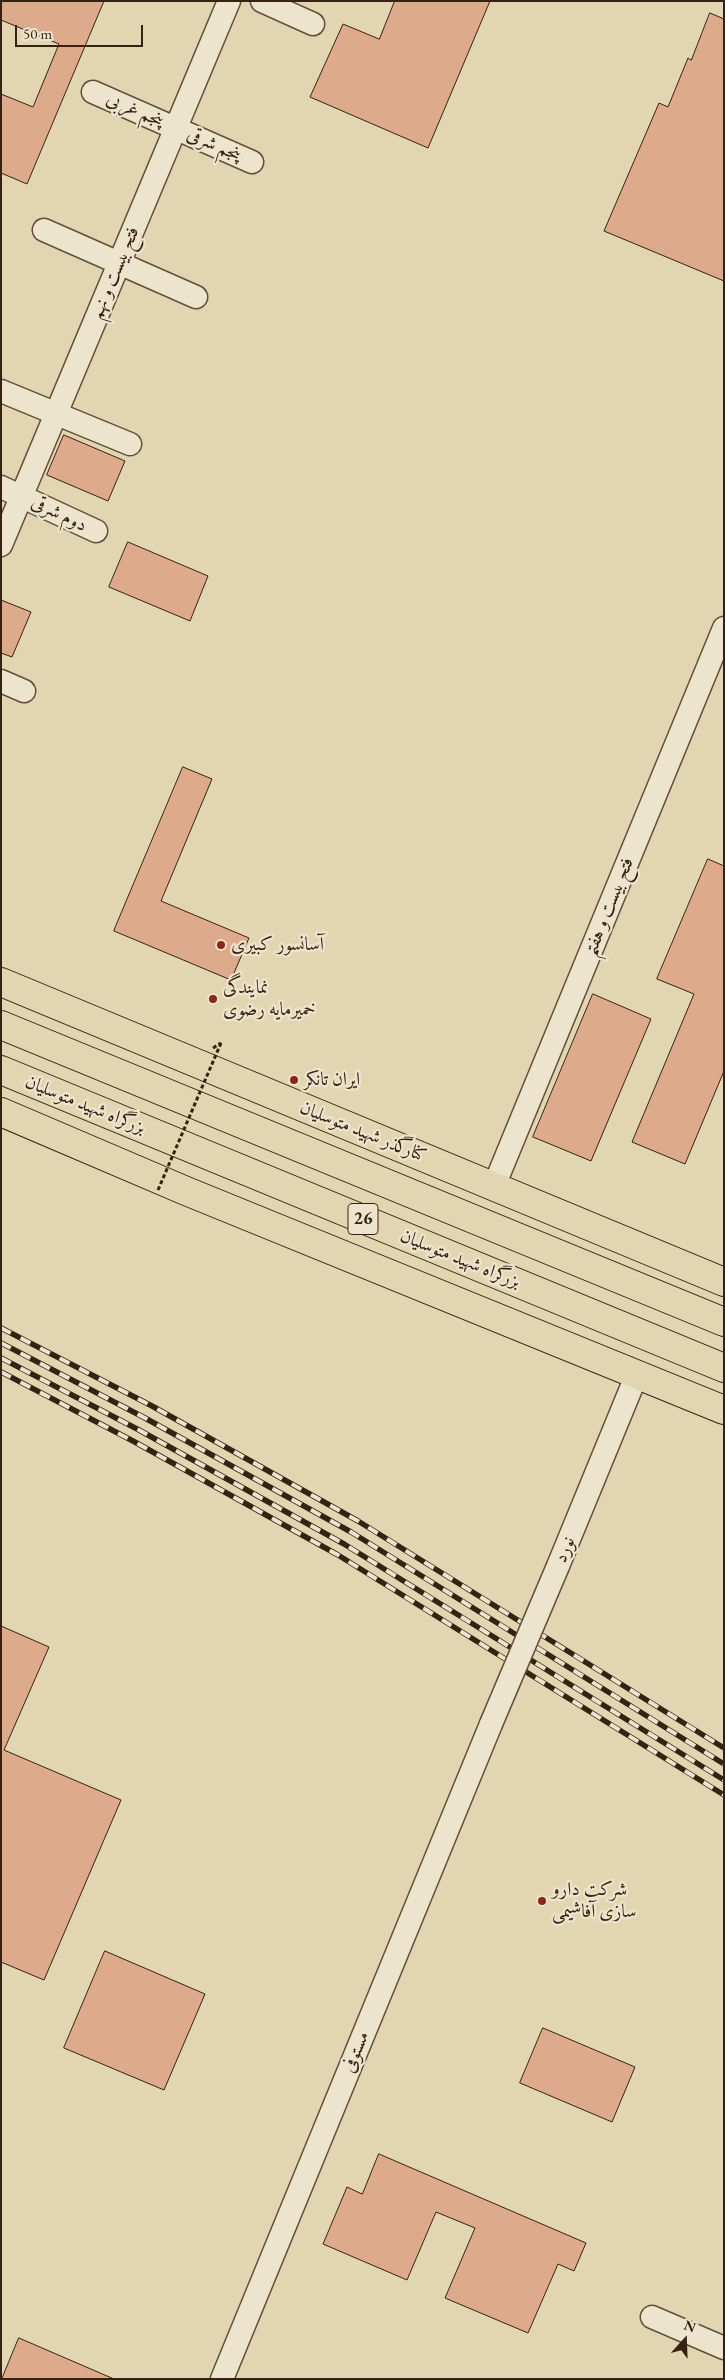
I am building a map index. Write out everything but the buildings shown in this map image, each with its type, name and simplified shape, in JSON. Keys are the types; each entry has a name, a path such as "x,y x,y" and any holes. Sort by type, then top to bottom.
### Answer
{"main road":[{"name":"کنارگذر شهید متوسلیان","path":"1,982 724,1282"},
{"name":"26","path":"1,1025 724,1322"},
{"name":"بزرگراه شهید متوسلیان","path":"1,1070 724,1368"},
{"path":"1,1112 186,1191 724,1410"}],"street":[{"name":"فتح بیست و نهم","path":"1,545 230,1"},
{"path":"262,1 313,24"},
{"name":"پنجم غربی","path":"93,92 176,129"},
{"name":"پنجم شرقی","path":"176,129 252,162"},
{"path":"44,230 196,297"},
{"path":"1,391 130,444"},
{"name":"دوم شرقی","path":"1,487 96,531"},
{"name":"فتح بیست و هفتم","path":"494,1186 724,628"},
{"path":"1,681 24,691"},
{"name":"نورد","path":"491,1724 637,1374"},
{"name":"مستوفی","path":"222,2379 491,1724"},
{"path":"652,2317 724,2348"}],"path":[{"path":"158,1190 221,1043"}],"railway":[{"path":"1,1328 152,1406 358,1521 724,1748"},
{"path":"1,1343 145,1418 351,1532 724,1764"},
{"path":"1,1358 139,1430 344,1544 724,1780"},
{"path":"1,1372 133,1441 338,1555 724,1795"}],"place":[{"name":"آسانسور کبیری","path":"221,945"},
{"name":"نمایندگی خمیرمایه رضوی","path":"213,999"},
{"name":"ایران تانکر","path":"294,1080"},
{"name":"شرکت دارو سازی آفاشیمی","path":"542,1901"}]}
